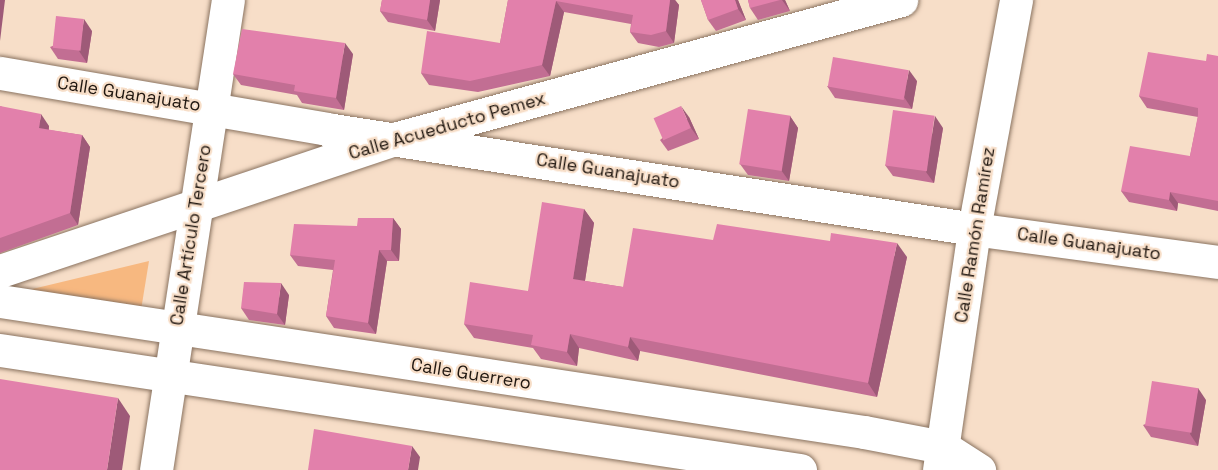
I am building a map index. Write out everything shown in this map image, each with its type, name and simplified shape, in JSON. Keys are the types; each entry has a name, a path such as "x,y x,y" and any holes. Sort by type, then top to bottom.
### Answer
{"street":[{"name":"Calle Artículo Tercero","path":"156,470 168,377 228,0"},
{"name":"Calle Acueducto Pemex","path":"0,271 394,139 901,0"},
{"name":"Calle Ramón Ramírez","path":"941,459 974,229 1016,0"},
{"name":"Calle Guanajuato","path":"0,73 211,106 394,139 974,229 1218,262"},
{"name":"Calle Guerrero","path":"0,301 177,326 941,459"},
{"path":"0,350 168,377 636,443 800,470"},
{"path":"941,459 979,470"}],"shaded area":[{"path":"149,261 141,310 20,292"}],"building":[{"path":"382,0 430,0 427,20 380,11"},
{"path":"508,0 670,0 666,31 651,35 630,32 633,15 556,1 542,65 470,81 421,73 427,31 500,43"},
{"path":"701,0 735,0 738,9 708,20"},
{"path":"748,0 780,0 750,8"},
{"path":"56,16 84,19 81,51 53,48"},
{"path":"242,29 345,43 336,98 294,91 295,85 233,74"},
{"path":"1148,52 1206,61 1207,54 1218,56 1218,201 1170,192 1169,200 1121,191 1130,146 1190,156 1198,115 1198,108 1139,96"},
{"path":"833,57 909,70 904,100 828,87"},
{"path":"0,106 41,114 39,128 82,135 70,213 0,238"},
{"path":"681,106 691,128 663,140 654,118"},
{"path":"748,109 790,116 782,171 739,164"},
{"path":"893,110 935,116 927,171 885,165"},
{"path":"542,202 584,209 573,279 623,287 633,228 713,240 717,224 830,241 831,233 897,243 868,383 630,337 628,347 570,334 567,352 531,345 533,335 464,324 470,282 528,291"},
{"path":"358,218 393,218 391,250 379,250 368,323 326,316 335,260 290,255 294,224 357,226"},
{"path":"244,282 281,283 277,314 241,308"},
{"path":"0,379 118,398 107,470 0,470"},
{"path":"1152,381 1198,388 1191,433 1145,425"},
{"path":"314,429 412,446 408,470 308,470"}]}
